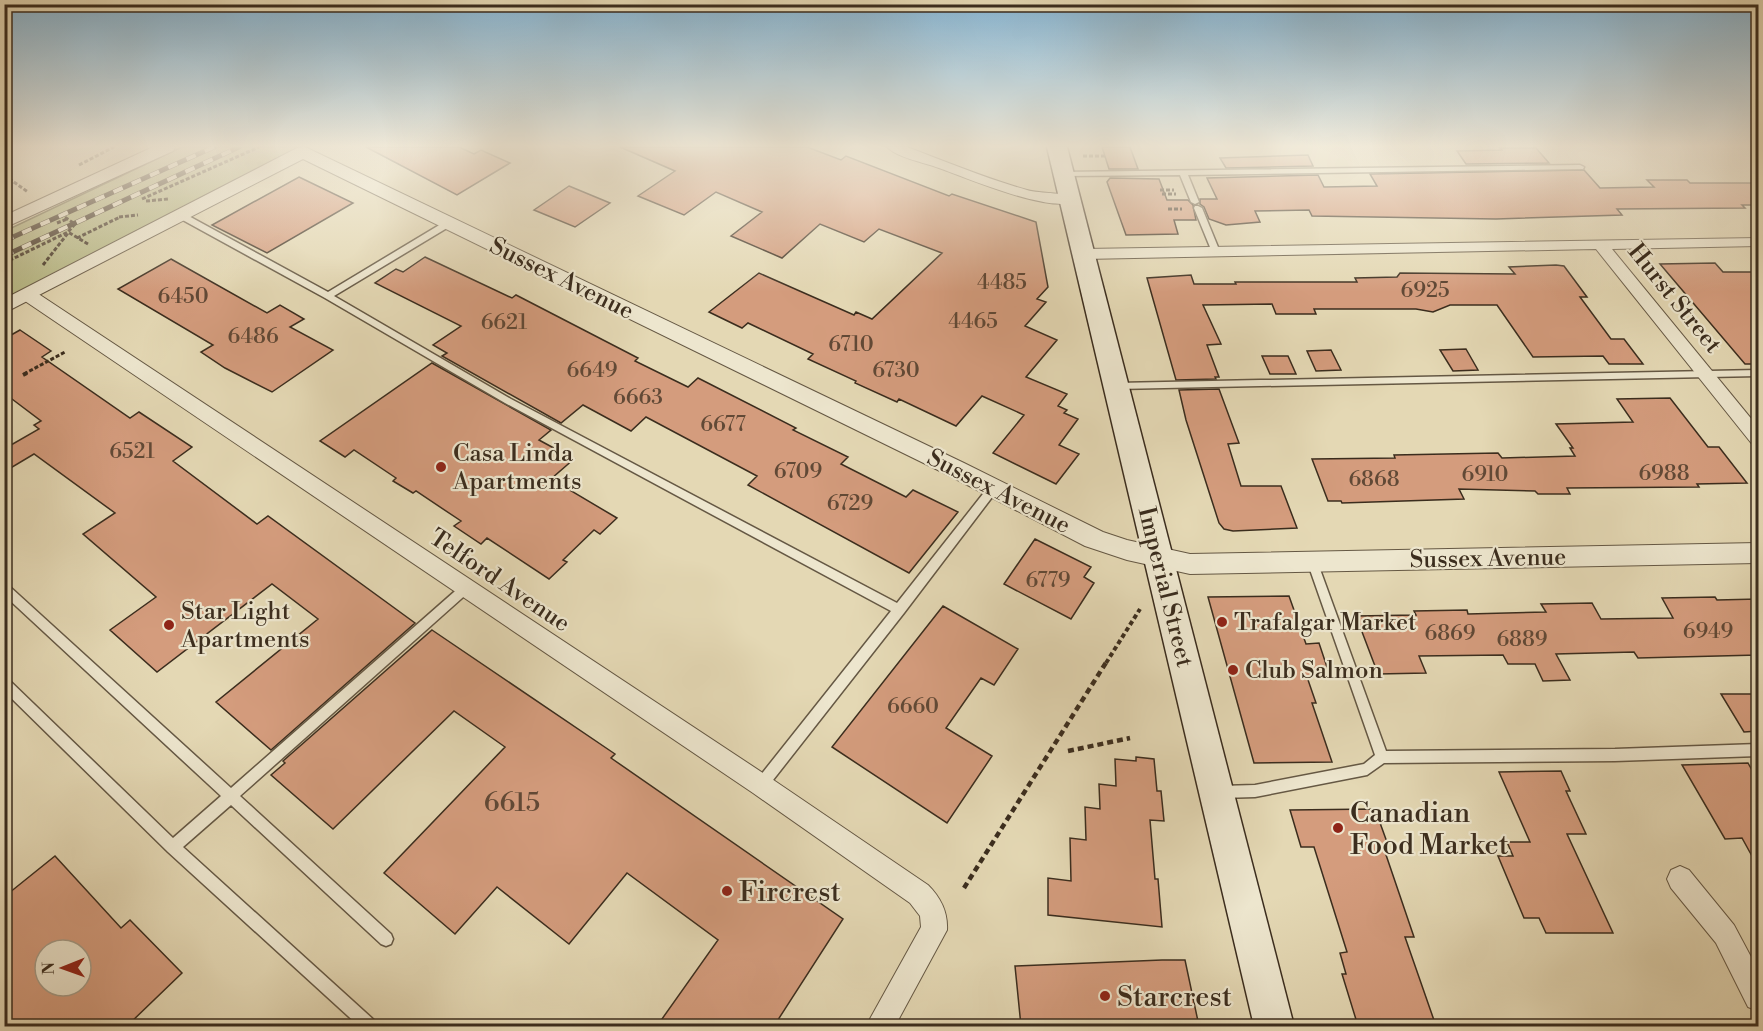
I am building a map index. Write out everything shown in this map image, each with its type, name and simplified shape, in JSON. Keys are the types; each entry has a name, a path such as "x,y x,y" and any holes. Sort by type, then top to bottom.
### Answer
{"main road":[{"name":"Imperial Street","path":"1069,195 1274,1026"}],"street":[{"path":"4,209 34,195"},
{"path":"4,223 64,195"},
{"path":"4,307 222,195"},
{"name":"Sussex Avenue","path":"395,195 1094,539 1158,557 1190,564 1758,553"},
{"path":"1030,195 1050,199 1070,199"},
{"path":"1084,254 1758,242"},
{"name":"Hurst Street","path":"1600,244 1758,439"},
{"name":"Telford Avenue","path":"28,295 761,785 919,894 930,905 936,917 934,930 928,945 880,1026"},
{"path":"1680,879 1725,934 1758,998"}],"lane":[{"path":"1193,195 1216,252"},
{"path":"182,216 328,296 508,401 900,610"},
{"path":"328,296 449,223"},
{"path":"1117,387 1758,373"},
{"path":"761,785 994,488"},
{"path":"1312,561 1382,757"},
{"path":"4,588 386,939"},
{"path":"172,847 466,588"},
{"path":"4,684 172,847 370,1026"},
{"path":"1216,792 1255,791 1367,769 1382,757 1615,755 1758,750"}],"path":[{"path":"155,195 144,200 175,198"},
{"path":"1168,209 1183,209"},
{"path":"39,270 75,224 55,212"},
{"path":"77,238 117,217 148,214"},
{"path":"57,223 67,218"},
{"path":"68,232 90,246"},
{"path":"4,263 68,232"},
{"path":"23,375 65,352"},
{"path":"964,888 1140,609"},
{"path":"1068,750 1130,738"}],"green space":[{"path":"81,195 207,195 5,300 5,231"}],"building":[{"path":"266,195 337,195 353,203 267,253 212,225"},
{"path":"556,195 591,195 610,203 575,227 534,210"},
{"path":"639,195 712,195 684,215"},
{"path":"723,195 955,195 1036,222 1048,287 1037,299 1046,302 1025,326 1057,340 1026,377 1067,394 1058,406 1067,410 1064,413 1078,419 1059,445 1079,454 1056,484 993,453 1024,415 982,396 956,426 899,399 897,402 855,383 856,381 808,359 813,354 748,323 742,328 709,312 759,273 854,315 856,312 872,319 942,253 879,229 864,242 820,224 782,258 731,236 762,212"},
{"path":"1112,195 1165,195 1167,200 1188,200 1193,205 1196,220 1174,220 1178,234 1126,235"},
{"path":"1215,195 1758,195 1758,205 1742,205 1745,208 1617,209 1622,215 1496,219 1312,216 1309,210 1255,211 1260,222 1226,225 1209,219 1204,207 1200,204 1200,199 1217,199"},
{"path":"425,257 512,298 516,295 638,358 635,361 688,387 698,378 848,457 841,464 906,497 913,490 958,512 909,573 748,485 757,476 646,417 631,431 583,405 561,423 442,356 447,353 433,345 461,326 375,283 396,269 403,272"},
{"path":"171,259 267,313 280,305 304,319 290,327 333,350 272,392 225,368 201,352 213,345 118,289"},
{"path":"1715,263 1723,272 1758,272 1758,364 1745,364 1660,264"},
{"path":"1564,266 1587,297 1580,297 1611,339 1624,339 1643,364 1609,364 1603,356 1533,357 1497,305 1450,305 1433,312 1416,309 1314,309 1316,314 1276,314 1272,304 1203,305 1221,344 1207,345 1219,377 1176,380 1147,278 1191,275 1194,284 1357,282 1355,278 1397,277 1400,273 1515,274 1509,267"},
{"path":"20,330 51,351 42,357 130,418 139,412 192,447 173,461 257,524 268,516 415,623 271,750 216,702 318,619 272,584 157,672 110,630 156,597 83,534 115,513 34,454 4,472 4,449 39,429 34,425 41,421 4,393 4,339"},
{"path":"1466,349 1478,370 1453,371 1440,350"},
{"path":"1331,350 1341,370 1316,371 1307,351"},
{"path":"1262,356 1288,356 1296,374 1270,374"},
{"path":"432,363 551,430 539,440 574,459 551,479 617,518 600,534 594,530 563,560 567,562 549,579 487,538 481,544 454,526 461,521 416,491 413,493 393,481 396,478 354,450 345,457 320,441"},
{"path":"1219,389 1239,443 1228,444 1241,486 1281,486 1297,528 1233,531 1224,529 1219,523 1186,420 1179,390"},
{"path":"1670,398 1708,447 1719,447 1747,483 1697,484 1699,487 1567,488 1570,494 1459,489 1464,499 1342,503 1341,501 1328,501 1312,459 1498,453 1502,458 1575,456 1570,448 1573,448 1556,424 1633,422 1617,399"},
{"path":"1035,539 1091,567 1084,577 1094,583 1071,619 1004,584"},
{"path":"1289,596 1306,644 1319,643 1330,676 1307,677 1316,703 1312,703 1332,762 1254,763 1208,597"},
{"path":"1715,597 1717,600 1758,599 1758,655 1638,658 1634,652 1556,654 1570,680 1543,681 1535,664 1508,664 1503,655 1419,656 1426,673 1378,674 1356,616 1416,615 1414,611 1467,610 1468,614 1546,612 1541,604 1592,603 1601,619 1673,618 1662,598"},
{"path":"943,606 1018,649 994,685 981,678 946,728 992,756 947,823 832,747"},
{"path":"432,630 615,754 611,758 843,919 774,1026 657,1026 718,940 627,873 569,944 497,887 455,934 384,873 505,747 454,711 333,829 271,775 285,763 283,761"},
{"path":"1721,694 1758,694 1758,731 1744,732"},
{"path":"1136,757 1154,759 1157,791 1161,791 1164,821 1150,820 1162,927 1048,915 1048,878 1071,881 1070,838 1086,840 1085,807 1100,809 1099,784 1116,786 1115,759 1136,761"},
{"path":"1748,763 1758,781 1758,867 1742,838 1725,839 1682,765"},
{"path":"1561,771 1570,791 1566,791 1586,834 1567,834 1613,933 1546,933 1539,918 1524,918 1498,856 1513,856 1507,842 1530,842 1499,772"},
{"path":"1375,809 1388,845 1383,846 1414,937 1405,937 1436,1026 1358,1026 1342,974 1346,974 1340,953 1347,952 1314,847 1301,847 1290,810"},
{"path":"55,856 121,928 130,920 182,973 127,1026 4,1026 4,897"},
{"name":"Starcrest","path":"1185,960 1199,1026 1021,1026 1015,966"}],"railway":[{"path":"4,241 107,195"},
{"path":"4,256 135,195"}],"place":[{"name":"Casa Linda Apartments","path":"441,467"},
{"name":"Trafalgar Market","path":"1222,622"},
{"name":"Star Light Apartments","path":"169,625"},
{"name":"Club Salmon","path":"1233,670"},
{"name":"Canadian Food Market","path":"1338,828"},
{"name":"Fircrest","path":"727,891"},
{"name":"Starcrest","path":"1105,996"}]}
